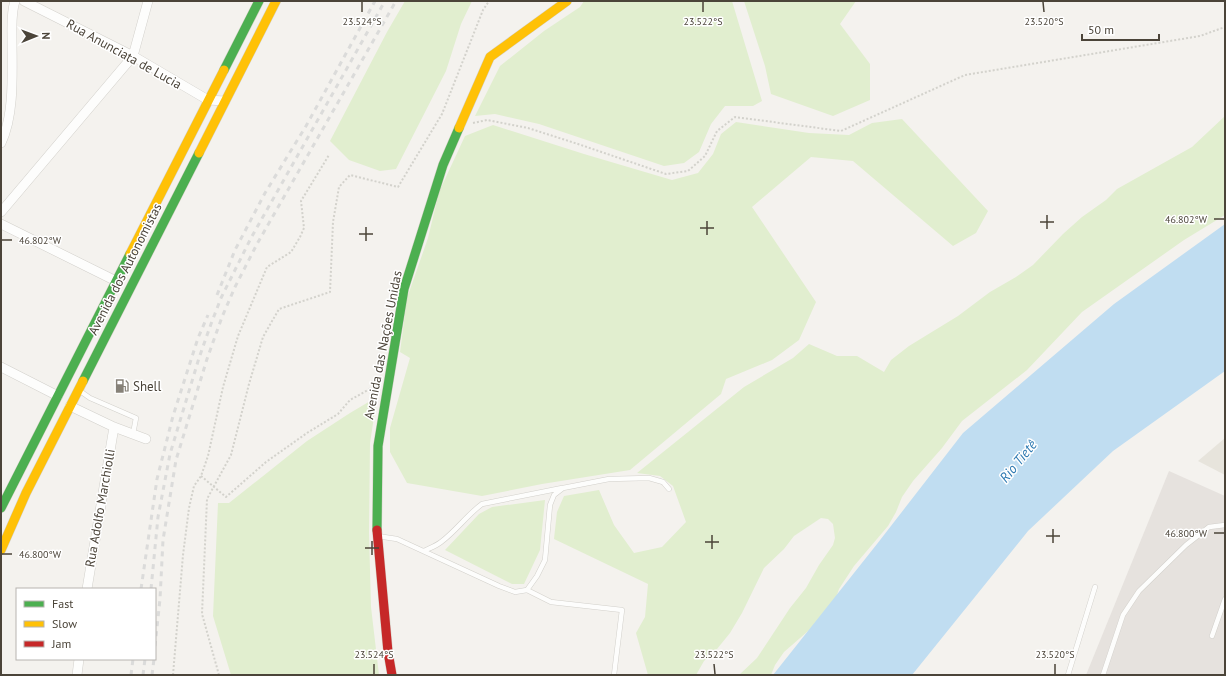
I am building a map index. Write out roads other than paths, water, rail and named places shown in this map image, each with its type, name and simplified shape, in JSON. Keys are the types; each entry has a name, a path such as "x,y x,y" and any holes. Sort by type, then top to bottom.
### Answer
{"main road":[{"name":"Avenida dos Autonomistas","path":"1,508 259,1"},
{"name":"Avenida dos Autonomistas","path":"1,550 26,493 276,1"},
{"name":"Avenida das Nações Unidas","path":"392,675 388,652 377,536 378,446 404,289 443,165 490,57 567,1"}],"street":[{"path":"1,143 7,129 11,104 12,22 15,1"},
{"name":"Rua Anunciata de Lucia","path":"24,1 132,56 208,100 225,101"},
{"path":"1,212 132,56 148,1"},
{"path":"1,112 11,104"},
{"path":"1,224 116,281"},
{"path":"1,367 58,396"},
{"path":"70,406 114,427 146,439"},
{"name":"Rua Adolfo Marchiolli","path":"87,588 114,427"},
{"path":"77,675 79,660"}],"lane":[{"path":"79,390 90,398 136,418 133,434"},
{"path":"424,551 441,542 459,526 472,511 482,504 610,479 649,478 663,482 669,489"},
{"path":"527,590 538,576 545,560 550,505 554,495 563,488"},
{"path":"1103,675 1123,615 1139,591 1186,545 1209,527 1225,525"},
{"path":"377,536 397,539 515,592 527,590 550,602 622,610 614,675"},
{"path":"1068,675 1095,587"},
{"path":"1212,636 1225,598"}],"water":[{"name":"Rio Tietê","path":"1225,224 1225,371 1113,451 1028,531 912,675 773,675 963,433 1114,304"}],"railway":[{"path":"217,295 235,250 265,193 306,126 375,1"},
{"path":"151,588 158,517 170,454 199,358 221,298 251,238 385,1"},
{"path":"156,637 160,599 163,540 176,460 207,359 222,317 235,287 257,244 396,1"},
{"path":"141,588 157,479 173,416 198,338 208,315"},
{"path":"131,675 133,660"},
{"path":"143,675 145,660"},
{"path":"152,675 154,660"}],"place":[{"name":"Shell","path":"122,386"}]}
